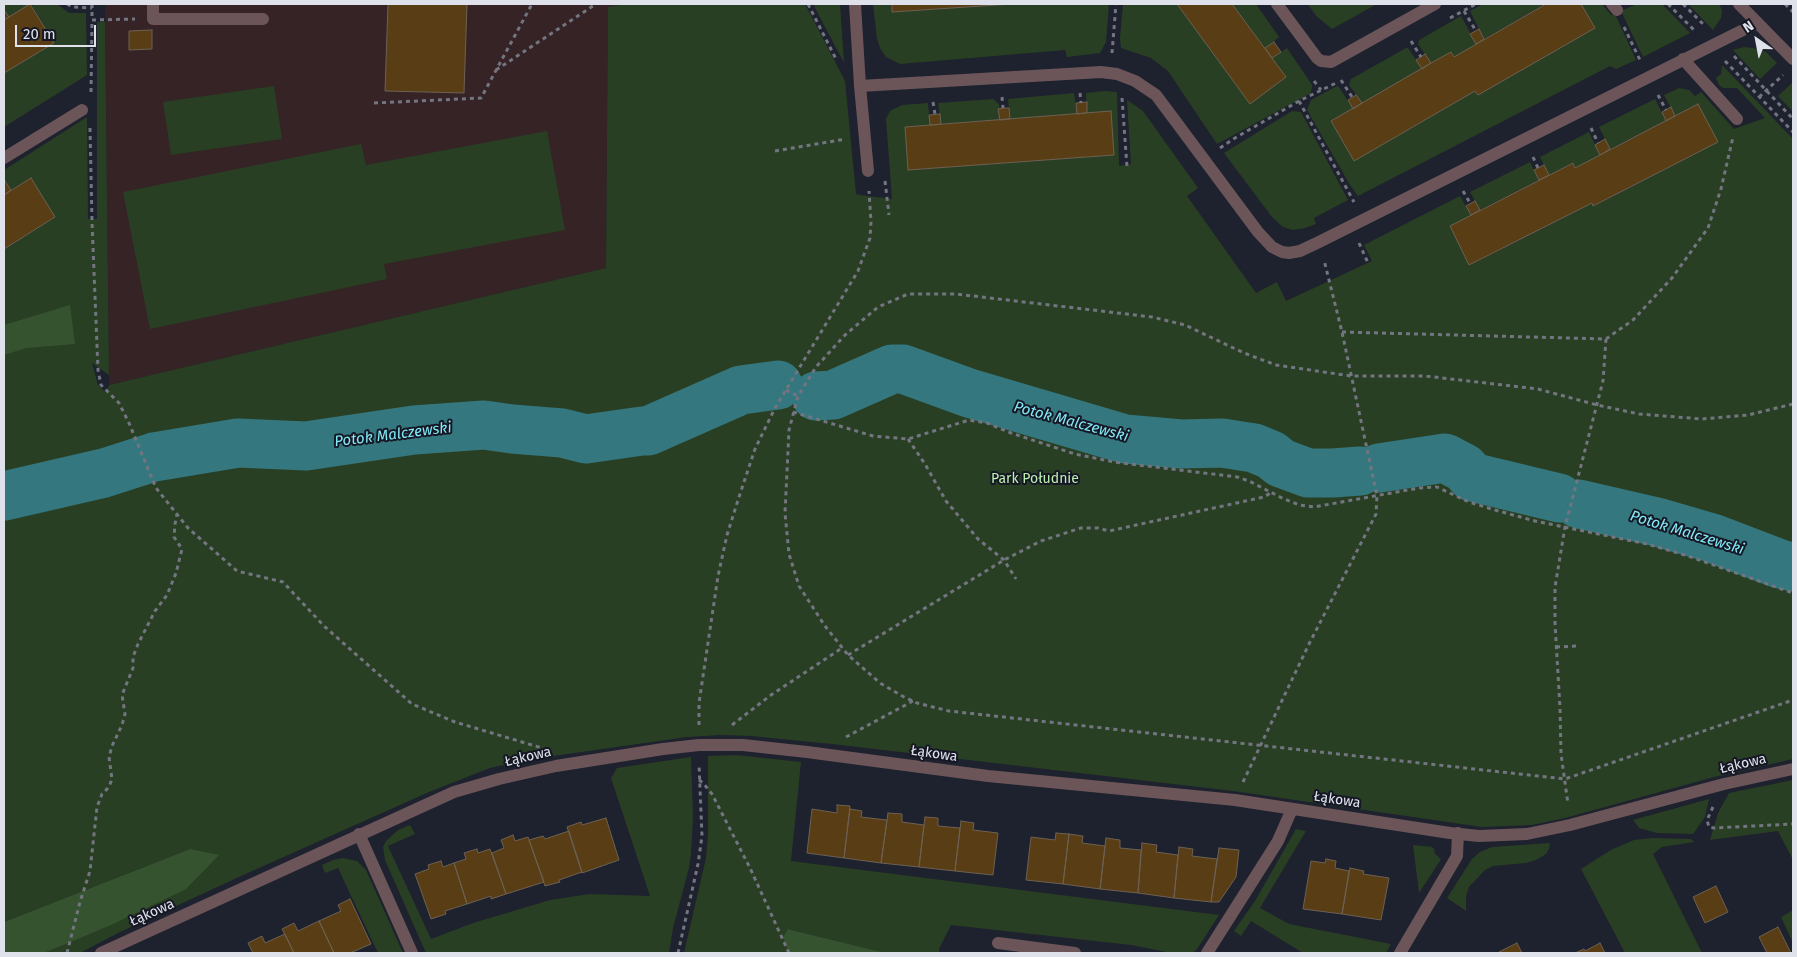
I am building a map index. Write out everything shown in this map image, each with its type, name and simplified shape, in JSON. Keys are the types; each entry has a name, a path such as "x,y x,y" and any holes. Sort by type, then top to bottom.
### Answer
{"street":[{"path":"152,4 153,19 263,19"},
{"path":"856,4 859,80 868,171"},
{"path":"1277,4 1316,58 1321,62 1331,62 1435,4"},
{"path":"1739,4 1793,59"},
{"path":"859,80 1100,72 1117,74 1135,81 1156,95 1258,232 1272,247 1289,253 1300,251 1319,242 1757,23"},
{"path":"1683,59 1737,119"},
{"path":"4,158 82,110"},
{"name":"Łąkowa","path":"101,953 454,792 499,779 565,764 698,745 752,746 988,776 1235,800 1479,836 1527,834 1570,825 1724,784 1793,769"},
{"path":"1207,953 1278,841 1292,809"},
{"path":"359,834 412,953"},
{"path":"1400,953 1457,856 1458,834"},
{"path":"998,943 1076,953"}],"path":[{"path":"67,4 72,7 92,6 92,20 153,19"},
{"path":"374,103 481,98 532,4"},
{"path":"496,71 596,4"},
{"path":"808,4 843,71 859,80"},
{"path":"1111,55 1116,4"},
{"path":"1668,4 1715,43 1793,119"},
{"path":"1683,4 1759,97 1793,132"},
{"path":"1785,4 1793,12"},
{"path":"1614,7 1641,62 1634,65"},
{"path":"1464,10 1476,31"},
{"path":"1411,41 1421,57"},
{"path":"1759,97 1786,73"},
{"path":"1342,80 1352,97"},
{"path":"1121,89 1127,167"},
{"path":"1001,94 1004,108"},
{"path":"1658,94 1666,110"},
{"path":"933,98 935,114"},
{"path":"1300,101 1356,205"},
{"path":"1342,332 1606,339 1633,320 1672,278 1708,228 1721,189 1737,119"},
{"path":"1590,128 1598,143"},
{"path":"775,151 864,136"},
{"path":"1217,150 1235,138"},
{"path":"1533,156 1538,168"},
{"path":"678,953 698,864 702,836 698,745 699,704 718,576 727,535 755,449 775,408 858,271 865,253 870,238 871,222 868,171 884,170 889,215"},
{"path":"1463,191 1470,203"},
{"path":"92,222 98,370 101,385 119,403 149,468 156,488 188,528 237,571 283,582 324,626 412,704 455,722 542,748 565,764"},
{"path":"1235,800 1324,614 1376,514 1377,496 1342,332 1319,242"},
{"path":"1793,404 1748,415 1702,419 1639,414 1597,406 1538,389 1425,376 1351,376 1276,365 1244,353 1185,325 1152,317 956,294 908,294 878,307 845,334 816,367 798,396 789,430 785,513 789,554 799,586 842,648 880,683 914,701 949,711 1565,779 1793,700"},
{"path":"1570,825 1561,754 1554,623 1555,587 1565,528 1603,381 1606,339"},
{"path":"786,390 798,396"},
{"path":"793,412 873,436 908,439 969,420 987,423 1075,454 1114,462 1237,477 1298,505 1314,507 1419,488 1437,487 1469,502 1534,521 1655,546 1793,592"},
{"path":"908,439 946,501 978,539 1004,560 1016,579"},
{"path":"848,655 1004,560 1042,540 1081,528 1098,528 1109,531 1264,497 1272,492"},
{"path":"67,953 90,871 97,807 102,794 109,787 112,779 109,757 125,714 122,695 133,668 138,644 155,611 167,594 176,573 182,549 174,537 174,524 177,514"},
{"path":"1556,647 1578,646"},
{"path":"727,729 771,695 842,648"},
{"path":"840,740 914,701"},
{"path":"699,780 704,783 712,794 750,868 789,953"},
{"path":"1724,784 1707,820 1709,826 1714,828 1793,824"}],"shaded area":[{"path":"105,4 625,4 608,7 606,268 109,385"}],"green space":[{"path":"4,4 31,4 9,17 4,10"},
{"path":"31,4 57,4 69,13 86,13 87,75 4,127 4,73 54,43"},
{"name":"Park Południe","path":"625,4 805,4 845,81 856,194 859,195 892,199 886,119 890,111 902,105 928,103 930,125 905,127 909,170 1113,155 1087,113 1086,93 1117,92 1119,166 1131,164 1127,100 1143,111 1198,188 1187,196 1256,293 1277,282 1286,301 1372,261 1364,245 1460,196 1471,215 1450,227 1470,265 1592,203 1594,206 1717,142 1698,104 1675,116 1664,95 1679,88 1689,90 1695,96 1701,92 1734,129 1765,118 1737,88 1723,88 1719,85 1716,78 1721,74 1722,65 1793,139 1793,759 1714,777 1565,818 1532,825 1482,827 1233,791 832,744 751,736 687,737 525,760 490,768 429,792 241,876 118,933 80,953 44,953 58,947 190,849 4,922 4,249 54,218 31,178 11,190 4,178 4,170 87,117 88,219 97,219 97,22 105,22 109,375 92,363 98,385 106,393 109,385 606,268 608,7"},
{"path":"813,4 840,4 844,63"},
{"path":"873,4 892,4 893,12 1012,4 1109,4 1106,42 1100,53 1067,57 1065,50 900,64 886,57 880,48 877,39"},
{"path":"1123,4 1177,4 1250,104 1286,77 1272,58 1287,48 1312,85 1311,93 1217,144 1168,71 1151,58 1121,48"},
{"path":"1232,4 1256,4 1279,37 1265,48"},
{"path":"1308,4 1377,4 1332,29 1316,16"},
{"path":"1483,4 1543,5 1484,39 1470,11"},
{"path":"1581,4 1602,4 1611,15 1615,14 1636,60 1616,69 1610,66 1358,196 1307,110 1311,100 1337,86 1339,87 1353,109 1331,121 1354,161 1475,91 1478,95 1594,28"},
{"path":"1637,4 1662,4 1690,33 1643,57 1621,11"},
{"path":"1688,4 1719,4 1722,10 1721,18 1713,30"},
{"path":"1461,16 1476,44 1454,57 1451,52 1431,63 1418,44 1419,40"},
{"path":"1744,47 1766,52 1777,63 1760,79 1733,50"},
{"path":"1408,48 1422,69 1362,103 1349,85 1351,79"},
{"path":"1793,82 1793,112 1778,96"},
{"path":"274,86 282,139 171,155 163,102"},
{"path":"1074,93 1077,114 1010,119 1008,99"},
{"path":"993,99 999,104 1000,120 941,124 938,103"},
{"path":"1655,99 1666,121 1610,149 1599,127"},
{"path":"1292,111 1301,112 1348,200 1314,218 1316,224 1293,230 1283,227 1272,217 1224,153"},
{"path":"547,131 565,230 384,264 387,279 150,329 123,192 361,144 366,165"},
{"path":"1589,132 1600,155 1575,168 1572,163 1549,175 1540,157"},
{"path":"1530,162 1539,180 1480,210 1470,192"},
{"path":"70,305 75,344 26,348 4,355 4,325"},
{"path":"736,755 801,762 791,861 1219,915 1197,949 1192,953 1172,953 1131,945 951,925 939,949 939,953 886,953 789,929 783,937 788,953 684,953 706,858 708,834 708,756"},
{"path":"691,757 693,818 691,854 673,928 669,953 426,953 385,860 383,847 386,841 398,830 410,825 415,834 388,846 431,939 473,923 550,900 589,894 650,896 611,778 617,768"},
{"path":"1793,780 1793,860 1778,831 1710,840 1718,813 1729,793"},
{"path":"1709,799 1705,817 1693,834 1657,833 1639,828 1633,820"},
{"path":"1296,829 1306,831 1260,908 1289,924 1391,944 1386,953 1303,953 1251,921 1241,936 1234,931 1255,901"},
{"path":"1652,838 1691,839 1694,842 1662,847 1653,854 1702,953 1625,953 1581,869 1611,850 1634,840"},
{"path":"1550,843 1546,854 1536,860 1526,863 1493,866 1485,870 1469,887 1466,896 1466,911 1447,898 1472,859 1480,852 1492,847"},
{"path":"1413,845 1432,847 1435,854 1441,859 1419,893"},
{"path":"190,849 219,855 186,889 111,925 44,953 4,953 4,922"},
{"path":"343,858 357,861 366,870 403,953 378,953 338,868 325,873 322,865"},
{"path":"1793,910 1793,943 1781,917"},
{"path":"788,929 886,953 788,953 783,937"}],"building":[{"path":"30,4 54,43 4,73 4,20"},
{"path":"388,4 467,4 464,93 385,91"},
{"path":"892,4 1012,4 892,12"},
{"path":"1177,4 1232,4 1286,77 1250,104"},
{"path":"1546,4 1581,4 1595,28 1478,95 1475,91 1354,161 1331,121 1451,52 1454,57"},
{"path":"4,10 9,17 4,20"},
{"path":"1479,29 1484,39 1476,44 1470,34"},
{"path":"152,30 152,49 129,50 129,31"},
{"path":"1274,42 1281,52 1272,58 1265,48"},
{"path":"1425,54 1431,63 1422,69 1416,60"},
{"path":"1356,95 1362,103 1353,109 1348,100"},
{"path":"1087,102 1087,113 1077,114 1076,103"},
{"path":"1698,104 1718,142 1593,206 1592,203 1469,265 1450,226 1573,163 1575,168"},
{"path":"1671,107 1675,116 1666,121 1662,112"},
{"path":"1009,108 1010,119 1000,120 998,109"},
{"path":"1111,111 1114,155 908,170 905,127"},
{"path":"940,114 941,124 930,125 929,115"},
{"path":"1605,139 1610,149 1600,155 1595,145"},
{"path":"1544,165 1549,175 1539,180 1534,170"},
{"path":"31,178 55,217 4,249 4,195"},
{"path":"4,182 11,190 4,195"},
{"path":"1475,201 1480,210 1471,215 1466,206"},
{"path":"837,805 850,806 844,858 807,853 812,809 837,813"},
{"path":"850,809 862,811 861,817 887,820 881,863 844,858"},
{"path":"888,813 902,814 902,822 924,825 919,867 881,863"},
{"path":"925,817 938,818 938,826 960,828 955,871 919,867"},
{"path":"606,818 619,860 582,873 567,827 581,822 582,825"},
{"path":"961,821 974,823 973,830 998,833 993,875 955,871"},
{"path":"569,831 582,872 559,880 560,882 545,886 529,840 543,836 545,839"},
{"path":"1056,833 1069,834 1063,884 1026,880 1031,837 1055,840"},
{"path":"1069,834 1083,836 1082,843 1105,846 1100,889 1063,884"},
{"path":"513,835 515,841 528,837 544,882 506,894 492,853 504,848 501,840"},
{"path":"1106,838 1120,840 1120,848 1141,850 1138,893 1100,889"},
{"path":"1142,843 1157,845 1156,852 1178,855 1174,898 1138,893"},
{"path":"1179,847 1193,849 1192,856 1217,859 1211,902 1174,898"},
{"path":"1219,848 1239,850 1236,877 1219,902 1211,902"},
{"path":"477,849 478,853 490,849 506,894 491,899 491,896 467,904 454,863 466,859 464,853"},
{"path":"1326,859 1336,861 1335,868 1349,871 1342,914 1303,909 1311,861 1325,863"},
{"path":"441,861 443,867 454,863 467,904 445,911 446,914 431,919 415,874 429,869 428,865"},
{"path":"1350,868 1364,871 1363,874 1389,878 1381,920 1342,914"},
{"path":"1716,886 1728,912 1705,923 1693,897"},
{"path":"350,899 371,944 350,953 334,953 319,921 341,911 338,905"},
{"path":"319,921 334,953 294,953 282,929 294,923 298,931"},
{"path":"1778,927 1791,953 1767,953 1759,937"},
{"path":"285,934 294,953 253,953 248,943 262,936 265,943"},
{"path":"1517,943 1522,953 1499,953 1499,952"},
{"path":"1600,943 1605,953 1575,953 1584,949 1585,951"}],"waterway":[{"name":"Potok Malczewski","path":"816,396 833,395 892,369 903,369 969,393 1125,439 1181,444 1222,443 1254,448 1271,455 1281,463 1308,473 1360,471"},
{"name":"Potok Malczewski","path":"4,496 104,473 154,457 238,443 306,446 414,430 484,425 562,433 586,439 648,431 741,390 778,385"},
{"name":"Potok Malczewski","path":"1379,468 1445,458 1464,468 1472,477 1559,498"},
{"name":"Potok Malczewski","path":"1579,504 1657,522 1712,538 1780,564 1793,567"}]}
